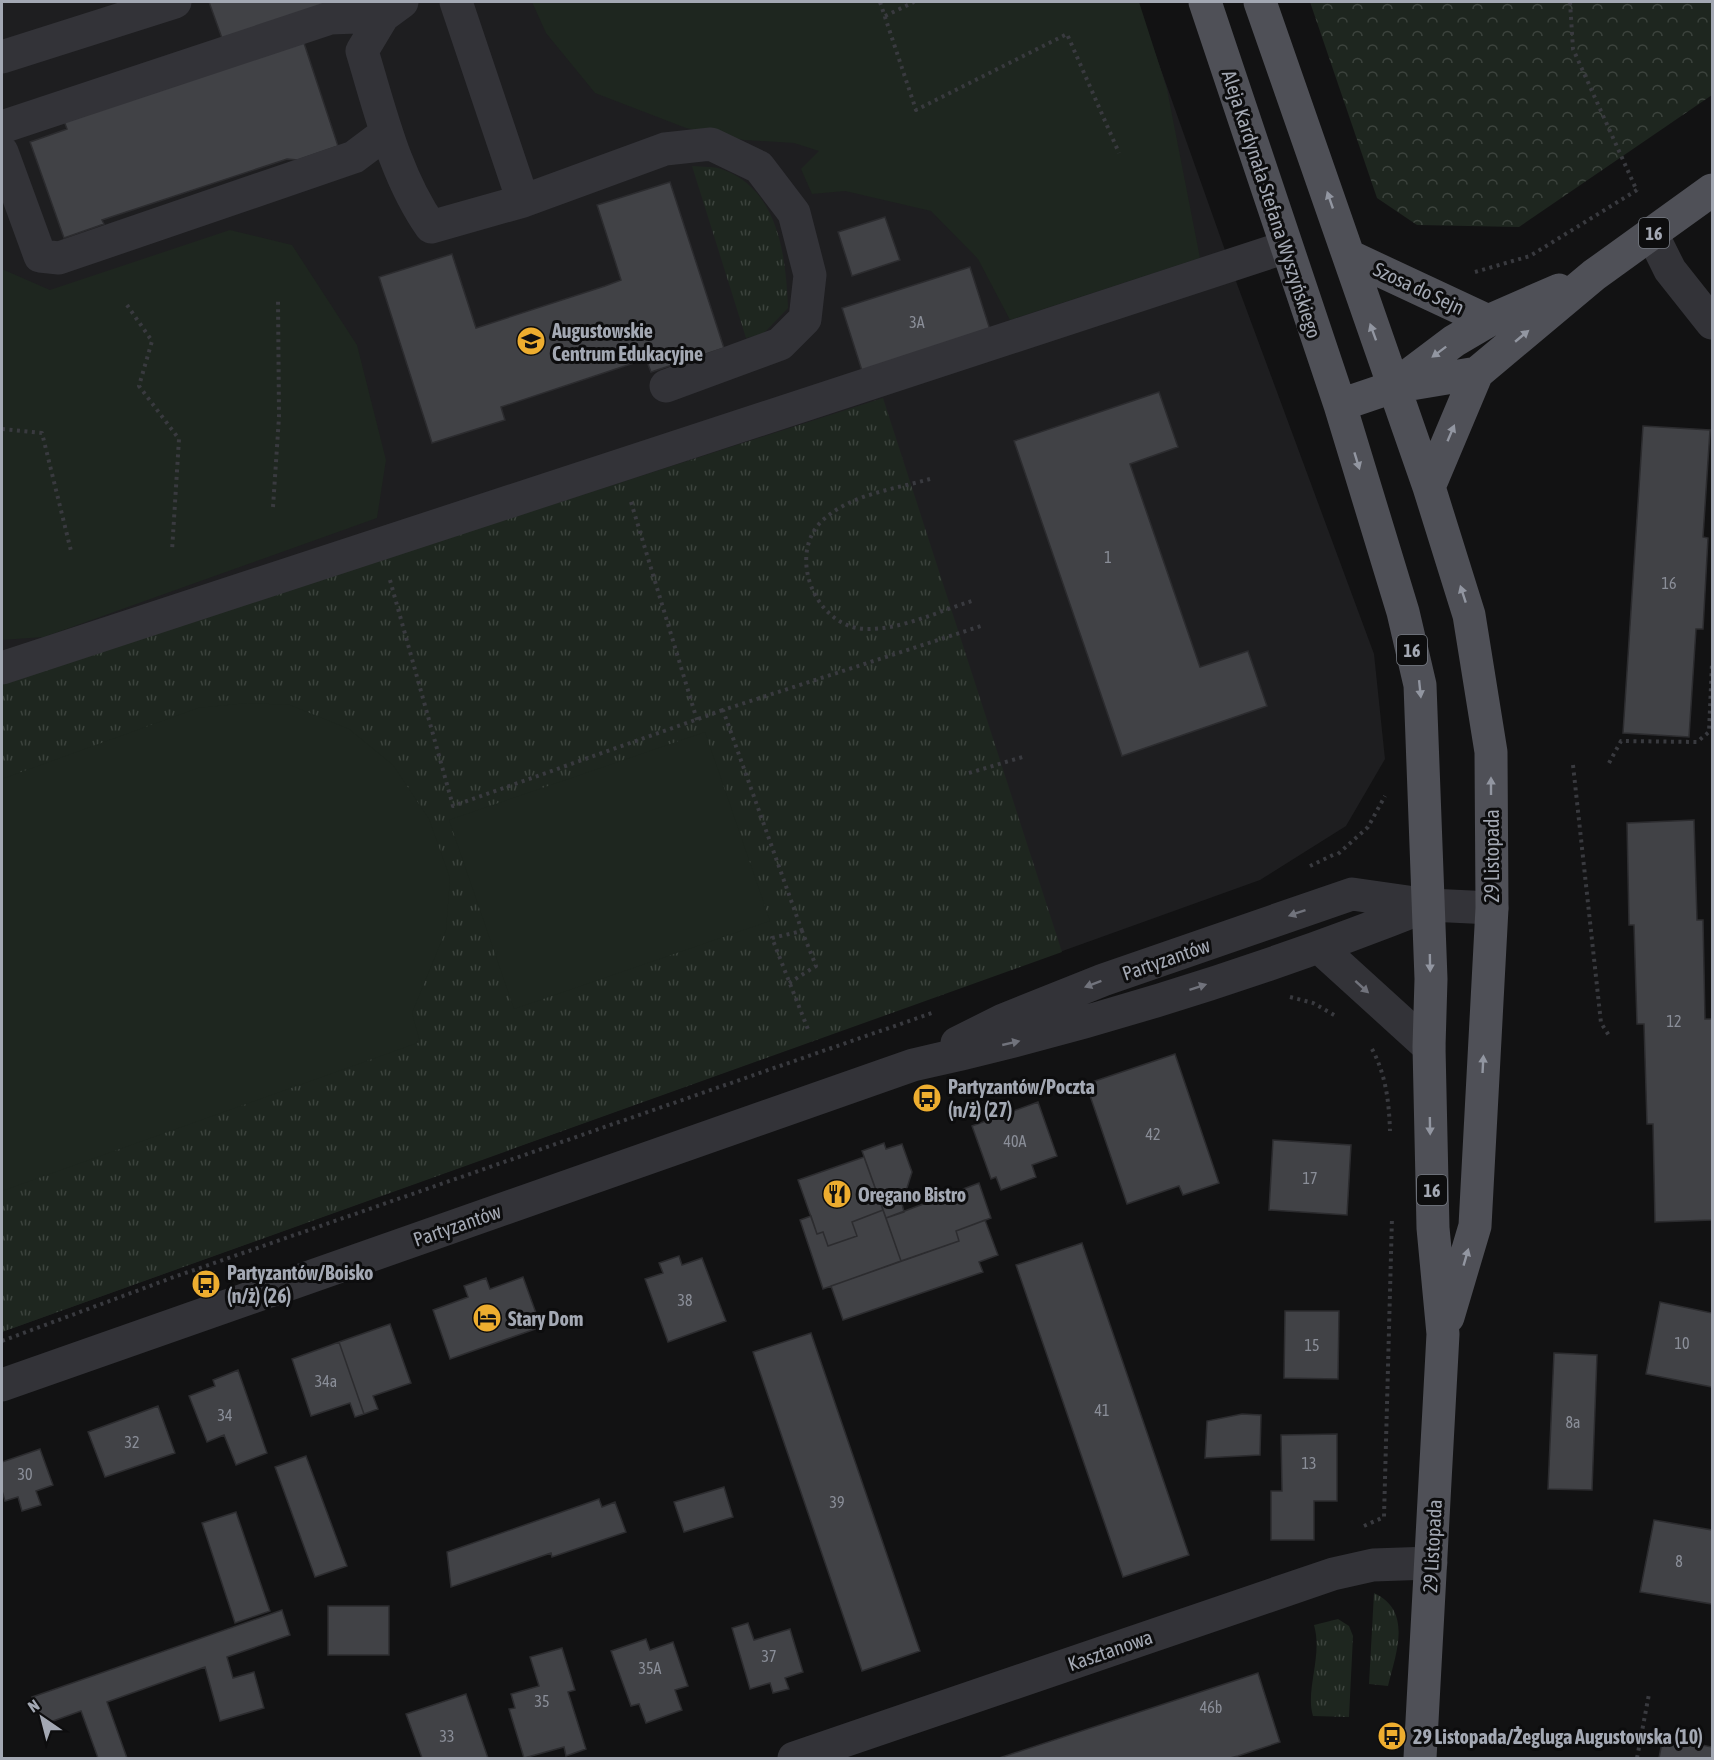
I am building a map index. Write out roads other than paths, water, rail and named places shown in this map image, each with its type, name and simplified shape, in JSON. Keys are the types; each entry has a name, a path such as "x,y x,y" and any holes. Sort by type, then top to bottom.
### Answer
{"main road":[{"name":"Aleja Kardynała Stefana Wyszyńskiego","path":"1204,2 1340,405"},
{"path":"1260,2 1393,387"},
{"name":"Szosa do Sejn","path":"1429,487 1477,373 1594,275 1713,190"},
{"name":"Szosa do Sejn","path":"1349,256 1488,321"},
{"name":"Szosa do Sejn","path":"1393,387 1454,341 1488,321 1594,275"},
{"name":"Szosa do Sejn","path":"1340,405 1393,387 1477,373"},
{"name":"29 Listopada","path":"1393,387 1429,487 1469,615 1491,752 1492,908 1475,1226 1443,1334"},
{"name":"29 Listopada","path":"1340,405 1403,612 1420,685 1429,905 1433,1228 1443,1334 1420,1758"}],"street":[{"path":"2,57 175,2"},
{"path":"456,2 523,201"},
{"path":"392,9 362,51 386,133 417,208 431,227 523,201 665,149 711,144 759,167 794,213 810,274 805,319 780,344 666,386"},
{"path":"2,127 330,18 392,9"},
{"path":"2,152 40,256 59,258 354,157 386,133"},
{"path":"1652,234 1670,270 1713,323"},
{"path":"2,668 1286,247"},
{"name":"Partyzantów","path":"913,1065 1003,1020 1059,997 1352,894 1429,905 1492,908"},
{"name":"Partyzantów","path":"2,1385 913,1065 1026,1040 1116,1014 1319,947 1429,905"},
{"path":"1319,947 1429,1047"},
{"name":"Kasztanowa","path":"794,1758 844,1750 1333,1574 1374,1565 1431,1563"}],"place":[{"name":"Augustowskie Centrum Edukacyjne","path":"531,341"},
{"name":"Partyzantów/Poczta (n/ż) (27)","path":"927,1098"},
{"name":"Oregano Bistro","path":"837,1194"},
{"name":"Partyzantów/Boisko (n/ż) (26)","path":"206,1284"},
{"name":"Stary Dom","path":"487,1318"},
{"name":"29 Listopada/Żegluga Augustowska (10)","path":"1392,1736"}]}
